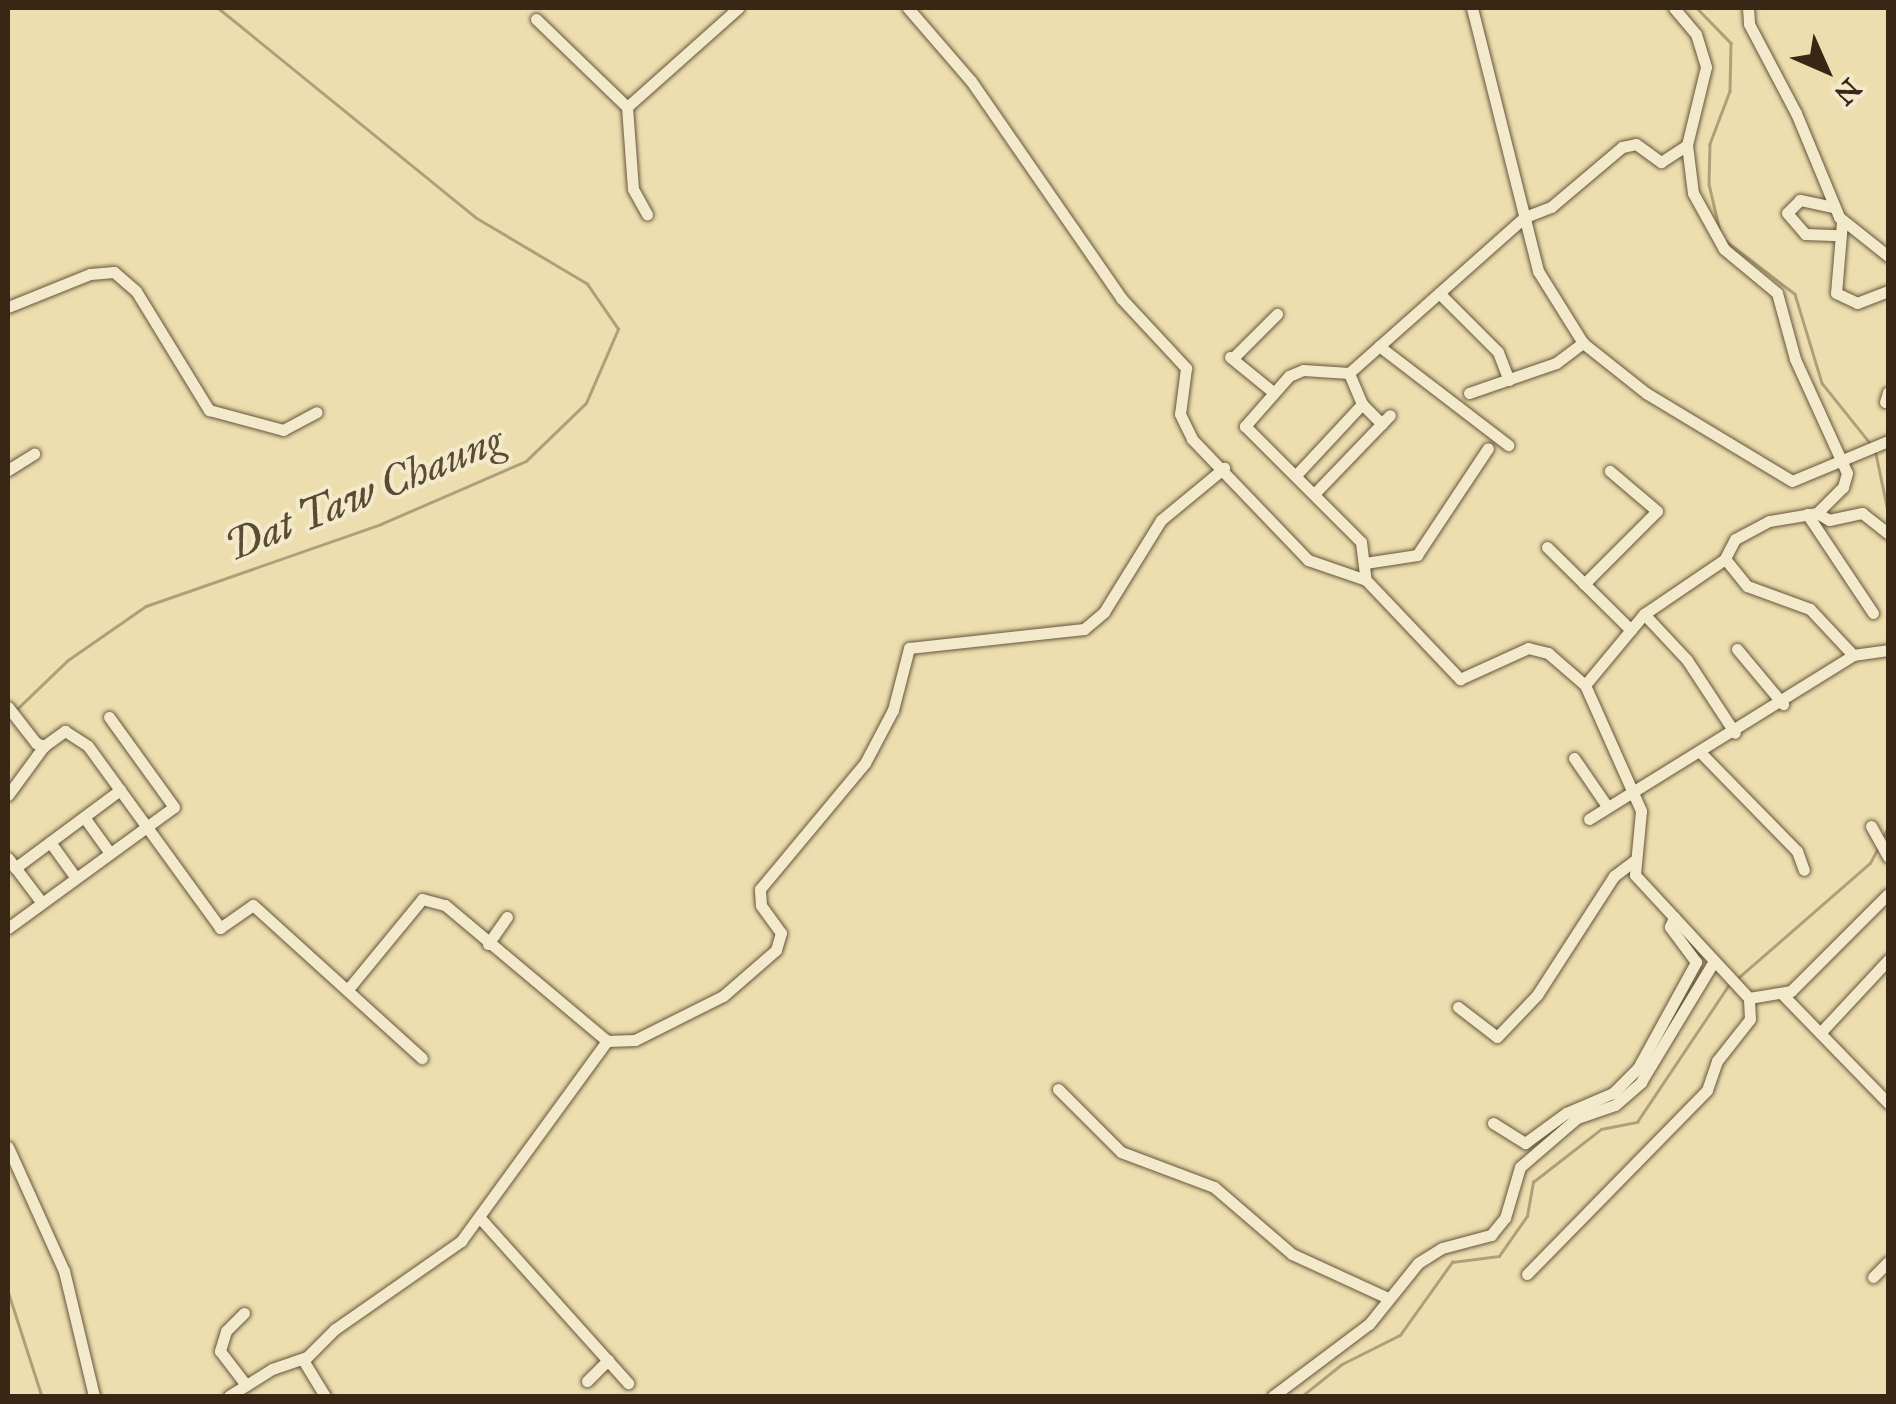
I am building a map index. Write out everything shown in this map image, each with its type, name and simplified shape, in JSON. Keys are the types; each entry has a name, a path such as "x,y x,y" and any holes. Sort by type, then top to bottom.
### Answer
{"street":[{"path":"627,107 738,8"},
{"path":"908,8 979,92 1121,298 1186,368 1181,421 1318,567 1366,580 1460,680 1528,648 1548,652 1585,685 1641,811 1634,861 1642,885 1749,998 1786,998 1888,894"},
{"path":"1472,8 1546,292 1583,343 1646,393 1792,482 1846,464 1887,442"},
{"path":"1674,8 1696,34 1706,67 1687,145 1688,176 1706,220 1724,249 1777,293 1795,360 1846,464 1843,487 1812,514"},
{"path":"1745,10 1796,113 1841,228 1836,294 1857,304 1888,291"},
{"path":"536,19 627,107 633,189 647,214"},
{"path":"1366,580 1361,542 1245,426 1272,392 1303,370 1349,373 1524,217 1551,208 1630,142 1661,162 1687,145"},
{"path":"1833,207 1800,200 1786,213 1806,234 1841,228 1888,256"},
{"path":"8,307 90,274 114,272 158,322 196,400 208,410 283,430 317,412"},
{"path":"1439,293 1498,352 1508,380"},
{"path":"1272,392 1230,357 1277,314"},
{"path":"1469,393 1556,364 1583,343"},
{"path":"1379,346 1508,445"},
{"path":"1315,493 1386,420 1362,404 1349,373"},
{"path":"1297,474 1362,404"},
{"path":"1366,564 1417,555 1488,448"},
{"path":"8,470 34,454"},
{"path":"349,988 422,899 445,905 607,1041 635,1040 723,996 776,950 781,933 758,896 876,746 909,648 1084,630 1104,612 1160,520 1224,468"},
{"path":"1584,584 1657,511 1610,471"},
{"path":"1585,685 1644,614 1725,559 1752,526 1812,514 1830,520 1862,513 1888,533"},
{"path":"1812,514 1873,613"},
{"path":"1548,547 1632,630"},
{"path":"1725,559 1748,586 1810,608 1853,655"},
{"path":"1644,614 1686,660 1736,733"},
{"path":"1737,649 1783,704"},
{"path":"1589,819 1631,790 1783,704 1853,655 1888,650"},
{"path":"8,708 44,746"},
{"path":"8,928 174,807 110,717"},
{"path":"8,796 44,746 74,732 220,928 253,905 290,945 349,988 422,1058"},
{"path":"1700,752 1797,851 1804,870"},
{"path":"1574,758 1607,806"},
{"path":"42,903 11,863 50,842 120,790"},
{"path":"84,817 110,853"},
{"path":"50,842 76,878"},
{"path":"1458,1007 1492,1037 1501,1034 1536,995 1608,884 1634,861"},
{"path":"488,944 507,916"},
{"path":"1492,1124 1525,1143 1628,1080 1696,962 1670,927 1674,917"},
{"path":"1820,1033 1888,960"},
{"path":"1273,1396 1368,1324 1386,1298 1432,1254 1491,1234 1505,1218 1512,1180 1534,1153 1577,1118 1615,1105 1641,1082 1714,961"},
{"path":"1527,1274 1707,1090 1717,1061 1750,1020 1749,998"},
{"path":"1786,998 1888,1103"},
{"path":"229,1396 303,1360 335,1329 454,1246 539,1140 559,1099 607,1041"},
{"path":"1058,1089 1121,1152 1214,1186 1292,1254 1386,1298"},
{"path":"8,1146 64,1271 94,1396"},
{"path":"480,1218 628,1383"},
{"path":"1873,1277 1888,1262"},
{"path":"244,1313 226,1331 220,1351 246,1385"},
{"path":"303,1360 325,1396"},
{"path":"587,1381 608,1360"}],"waterway":[{"name":"Dat Taw Chaung","path":"16,710 68,660 146,606 381,524 526,461 586,403 618,329 587,284 476,218 218,8"},
{"path":"1697,8 1731,43 1730,91 1710,144 1709,184 1720,231"},
{"path":"1726,241 1795,294 1822,383 1870,443"},
{"path":"1875,449 1888,511"},
{"path":"1884,836 1888,826"},
{"path":"1738,978 1870,863 1878,848"},
{"path":"1302,1396 1342,1364 1400,1335 1452,1262 1499,1256 1527,1216 1533,1182 1601,1129 1637,1122 1728,986"},
{"name":"Dat Taw Chaung","path":"8,1291 42,1396"}]}
